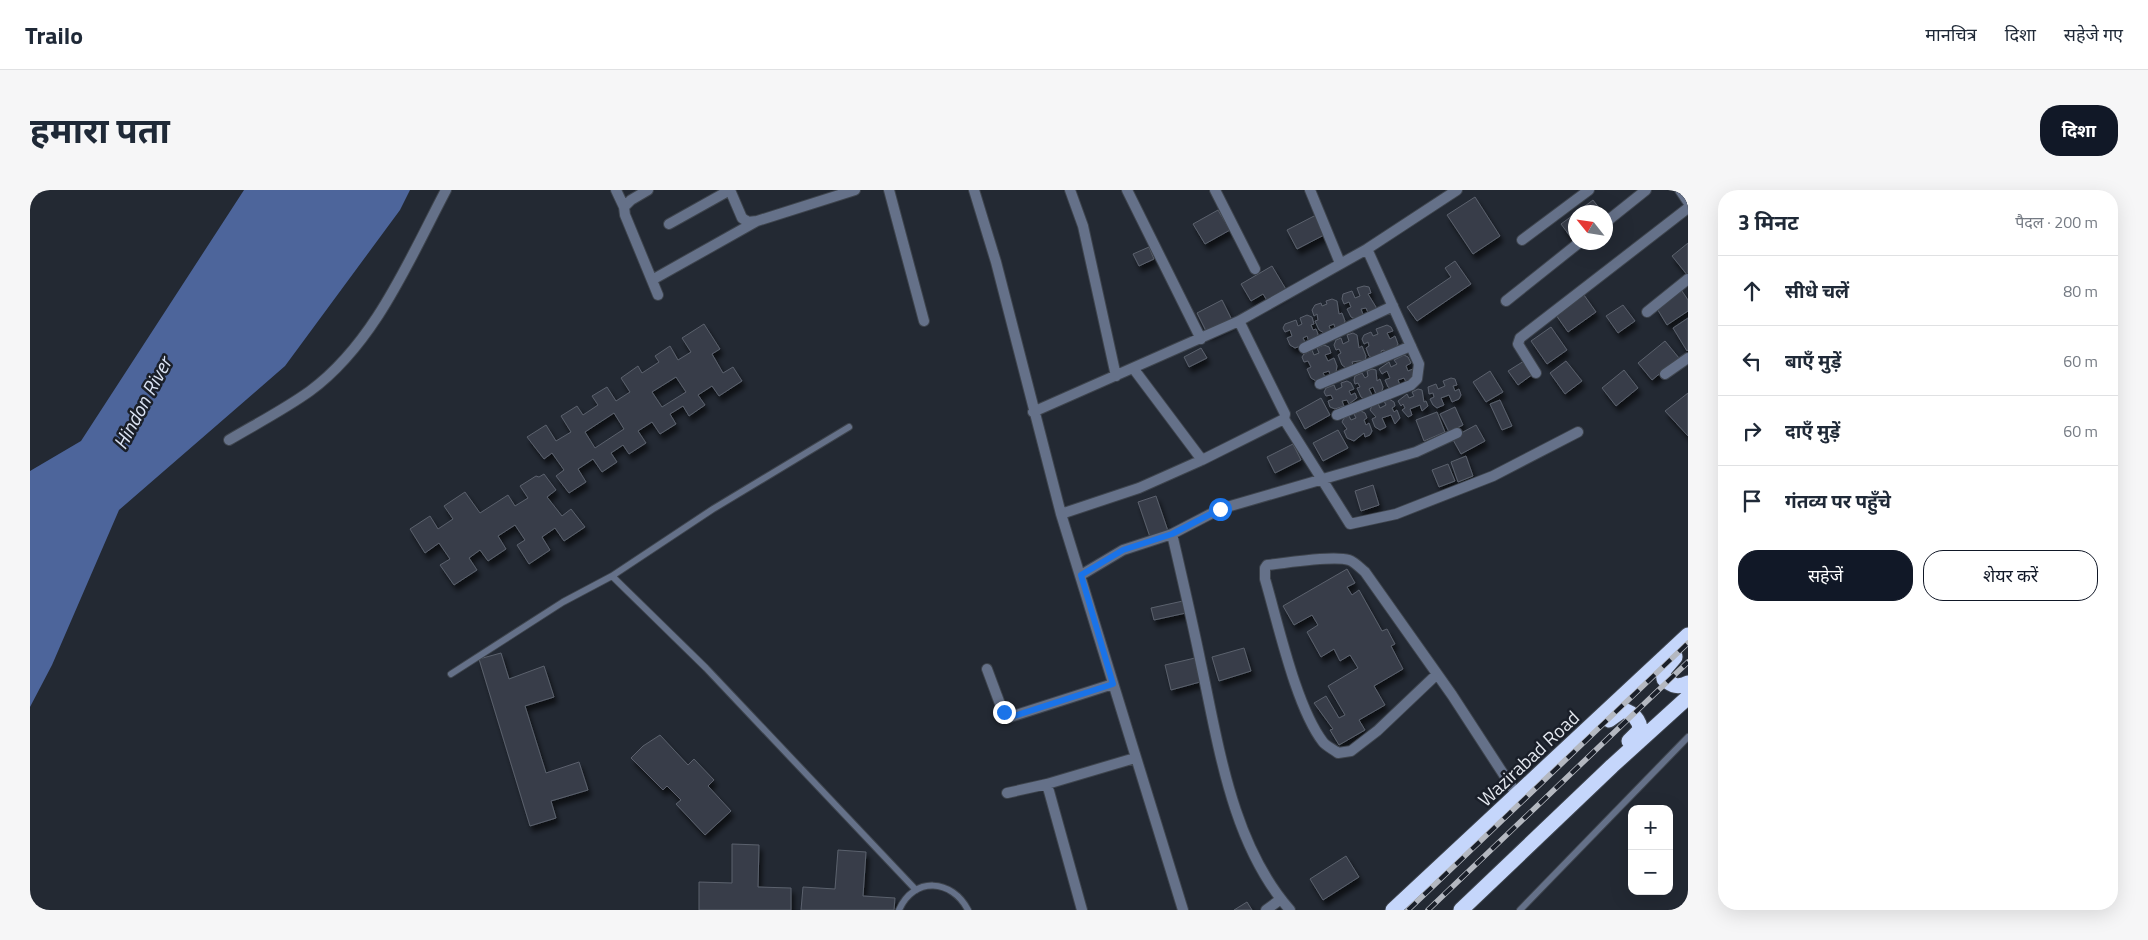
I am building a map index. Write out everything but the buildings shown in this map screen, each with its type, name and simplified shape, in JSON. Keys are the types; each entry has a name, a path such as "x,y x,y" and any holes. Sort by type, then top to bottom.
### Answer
{"highway":[{"name":"Wazirabad Road","path":"1393,910 1688,635"},
{"path":"1688,645 1668,662 1664,671 1664,679 1673,686 1682,686 1688,683"},
{"path":"1468,906 1612,766 1687,700"},
{"path":"1586,732 1596,731 1623,710 1633,714 1637,719 1640,730 1616,754 1612,766"}],"street":[{"path":"229,440 311,390 355,347 376,320 392,293 446,190"},
{"path":"616,190 658,295"},
{"path":"624,207 631,200 648,190"},
{"path":"669,224 730,190 744,220 757,221"},
{"path":"652,280 747,229 757,221 855,190"},
{"path":"889,190 924,321"},
{"path":"974,190 996,262 1061,514 1183,910"},
{"path":"1070,190 1087,244 1116,376"},
{"path":"1127,190 1201,339"},
{"path":"1215,190 1255,269"},
{"path":"1310,190 1340,263"},
{"path":"1034,412 1239,321 1367,249 1457,190"},
{"path":"1522,240 1589,190"},
{"path":"1613,216 1646,190"},
{"path":"1680,190 1688,202"},
{"path":"1536,372 1518,344 1520,338 1688,208"},
{"path":"1337,415 1411,386 1419,372 1419,364 1367,249"},
{"path":"1506,301 1570,250"},
{"path":"1646,312 1688,279"},
{"path":"1304,348 1393,306"},
{"path":"1239,321 1285,414 1284,419 1350,524 1396,514 1493,476 1578,432"},
{"path":"1320,384 1411,346"},
{"path":"1665,374 1688,358"},
{"path":"1133,368 1202,460"},
{"path":"1061,514 1139,488 1202,460 1284,419"},
{"path":"1081,575 1123,550 1172,534 1220,509 1416,452 1457,433"},
{"path":"1172,534 1221,759 1245,834 1272,889 1290,910"},
{"path":"1437,674 1377,730 1350,751 1338,753 1323,743 1304,703 1265,579 1265,568 1267,565 1338,559 1350,560 1365,572 1437,674 1517,795"},
{"path":"987,669 1004,712 1010,716 1113,684"},
{"path":"1007,792 1047,784 1135,758"},
{"path":"1047,784 1082,910"},
{"path":"1266,910 1281,899"}],"lane":[{"path":"450,674 563,602 612,576 713,509 849,427"},
{"path":"612,576 706,668 916,890"},
{"path":"1520,910 1688,737"},
{"path":"899,910 904,900 916,890 932,885 948,888 962,898 968,910"}],"water":[{"name":"Hindon River","path":"244,190 410,190 400,210 285,366 119,510 52,665 30,707 30,471 81,441"}],"railway":[{"path":"1408,910 1688,643"},
{"path":"1428,910 1688,662"}],"route":[{"path":"1004,712 1006,715 1014,716 1113,684 1081,575 1123,550 1172,534 1220,509"}]}
